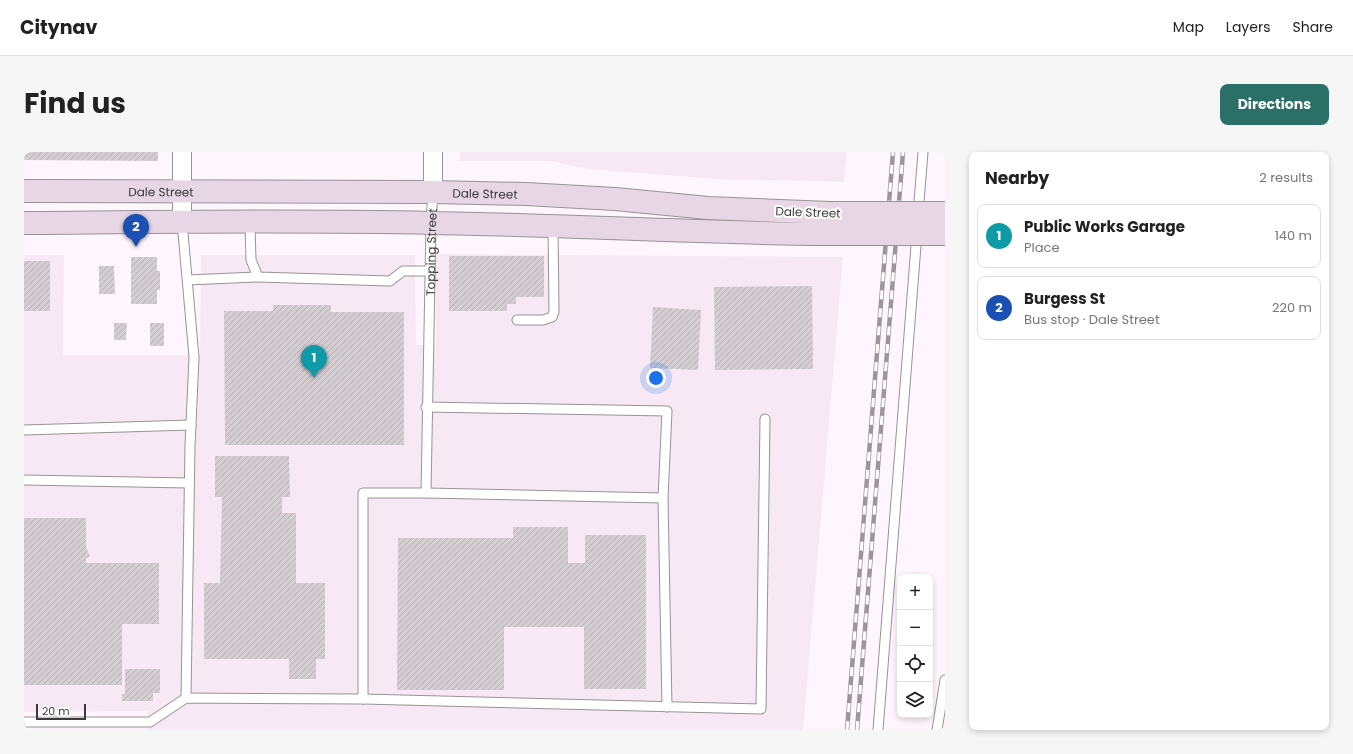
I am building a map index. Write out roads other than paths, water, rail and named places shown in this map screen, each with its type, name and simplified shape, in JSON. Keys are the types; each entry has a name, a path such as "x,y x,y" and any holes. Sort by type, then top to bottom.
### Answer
{"main road":[{"name":"Dale Street","path":"24,191 433,192 526,194 615,199 708,208 830,213 945,213"},
{"name":"Dale Street","path":"24,223 431,223 553,226 707,233 945,234"}],"street":[{"path":"182,152 182,222"},
{"name":"Topping Street","path":"433,152 433,192"}],"lane":[{"path":"878,730 923,152"},
{"name":"Topping Street","path":"426,493 426,407 433,192"},
{"path":"182,222 194,357 189,483 186,698"},
{"path":"250,223 251,260 258,277"},
{"path":"517,320 543,320 552,317 554,312 553,226"},
{"path":"188,280 258,277 390,281 402,271 430,271"},
{"path":"426,407 667,411 663,498 667,707"},
{"path":"24,722 150,722 186,698 363,699 761,709 765,419"},
{"path":"24,430 191,425"},
{"path":"24,480 189,483"},
{"path":"363,699 363,493 663,498"},
{"path":"937,730 945,680"}],"railway":[{"path":"847,730 893,152"},
{"path":"857,730 903,152"}],"place":[{"name":"Burgess St","path":"136,247"},
{"name":"Public Works Garage","path":"314,378"}]}
